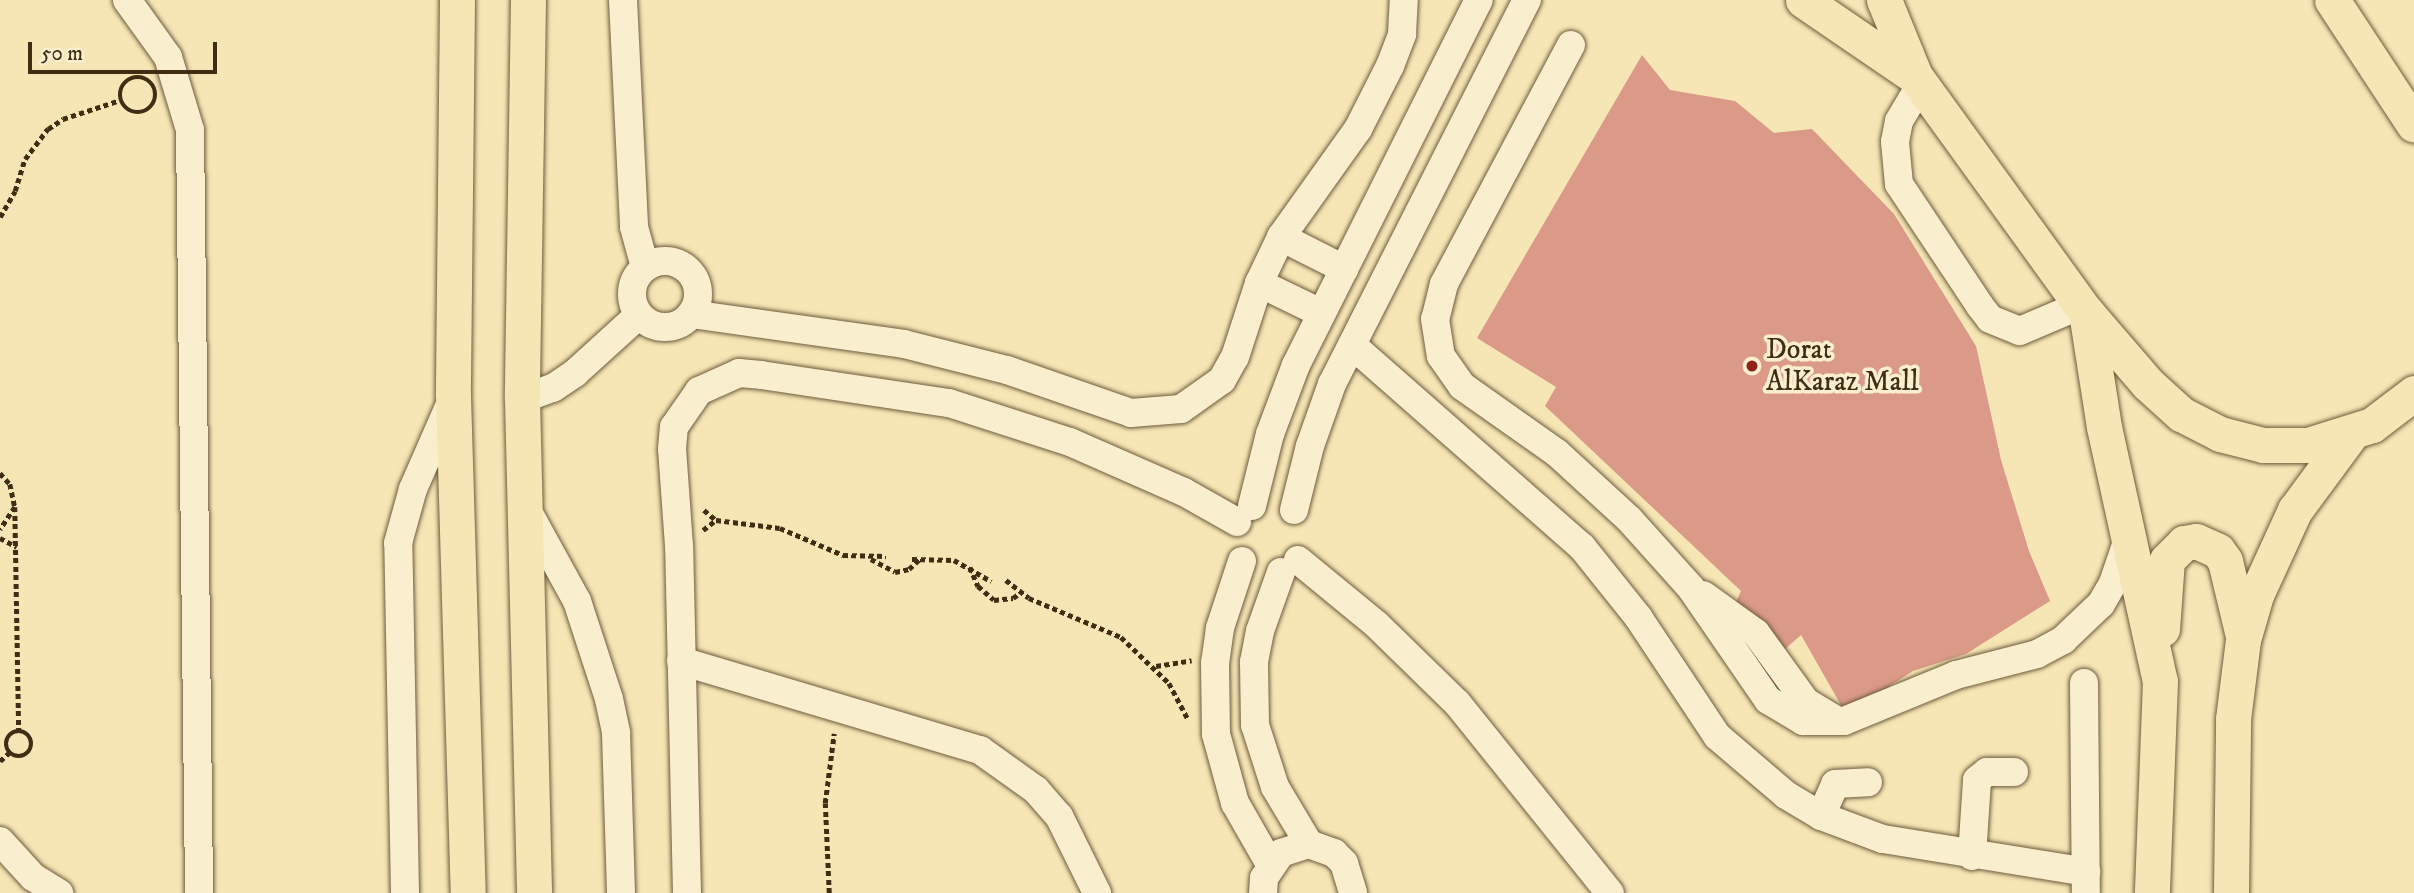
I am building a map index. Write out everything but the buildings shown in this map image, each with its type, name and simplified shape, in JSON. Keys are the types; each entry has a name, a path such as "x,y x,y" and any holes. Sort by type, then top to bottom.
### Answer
{"main road":[{"path":"457,0 453,396 468,893"},
{"path":"528,0 523,398 534,893"},
{"path":"1803,0 1918,80"},
{"path":"1884,0 1918,80 2084,308 2148,384 2181,414 2220,434 2274,445 2308,445 2351,434 2407,404"},
{"path":"2332,0 2414,125"},
{"path":"2366,51 2414,90"},
{"path":"2084,308 2104,427 2160,681"},
{"path":"2231,893 2232,719 2243,640 2279,541 2321,470 2351,434"},
{"path":"2152,893 2164,572 2174,550 2184,543 2208,544 2225,562 2243,640"}],"street":[{"path":"127,0 168,57 190,130 199,893"},
{"path":"623,0 634,227 645,267"},
{"path":"691,314 904,344 1006,370 1131,413 1156,415 1181,410 1222,380 1235,357 1259,283 1281,237 1375,98 1402,34 1404,0"},
{"path":"1270,864 1235,803 1216,734 1216,654 1242,561 1234,536 1245,514 1282,399 1321,313 1479,0"},
{"path":"1294,510 1320,414 1352,345 1527,0"},
{"path":"1571,45 1444,284 1436,310 1436,338 1441,356 1462,386 1594,485 1691,588 1768,700 1803,721 1844,721 1956,675 2052,648 2101,604 2113,583 2129,536"},
{"path":"1918,80 1899,121 1895,142 1899,184 1980,306 2004,327 2020,331 2084,308"},
{"path":"1281,237 1344,269"},
{"path":"660,261 676,262 689,271 697,284 698,300 691,314 680,324 665,327 639,315 631,290 645,267 660,261"},
{"path":"1259,283 1321,313"},
{"path":"523,398 546,391 575,373 639,315"},
{"path":"1352,345 1550,515 1611,581 1717,736 1754,771 1821,816 1883,839 1972,856 2086,883 2084,684"},
{"path":"687,893 674,427 699,391 739,373 886,391 1010,420 1184,492 1245,514 1274,502 1294,510 1306,534 1290,566 1254,662 1255,725 1275,788 1309,844"},
{"path":"405,893 398,542 413,489 453,396"},
{"path":"527,510 577,601 609,699 616,733 621,893"},
{"path":"1242,561 1254,570 1290,566 1377,625 1457,703 1610,893"},
{"path":"681,661 948,737 1009,768 1059,816 1097,893"},
{"path":"1972,856 1977,780 1987,772 2014,772"},
{"path":"1821,816 1835,784 1868,782"},
{"path":"0,841 33,877 59,893"},
{"path":"1263,893 1270,864 1288,850 1309,844 1335,853 1344,863 1353,893"}],"path":[{"path":"138,77 155,89 152,107 144,113 125,109 120,100 120,89 138,77"},
{"path":"0,217 15,191 25,159 48,129 63,119 120,100"},
{"path":"0,473 15,495 19,730"},
{"path":"0,530 15,507"},
{"path":"716,520 780,528 843,555 870,558 886,556"},
{"path":"0,538 17,547"},
{"path":"870,558 881,568 895,572 909,569 921,558"},
{"path":"912,559 970,566 991,581"},
{"path":"970,566 978,586 994,600 1004,601 1021,592"},
{"path":"1006,580 1021,592 1121,637 1169,683 1189,722"},
{"path":"829,893 825,803 841,706"},
{"path":"19,730 27,732 33,745 23,757 9,753 7,738 19,730"},
{"path":"0,761 9,753"},
{"path":"828,886 836,893"}],"place":[{"name":"Dorat AlKaraz Mall","path":"1752,366"}]}
